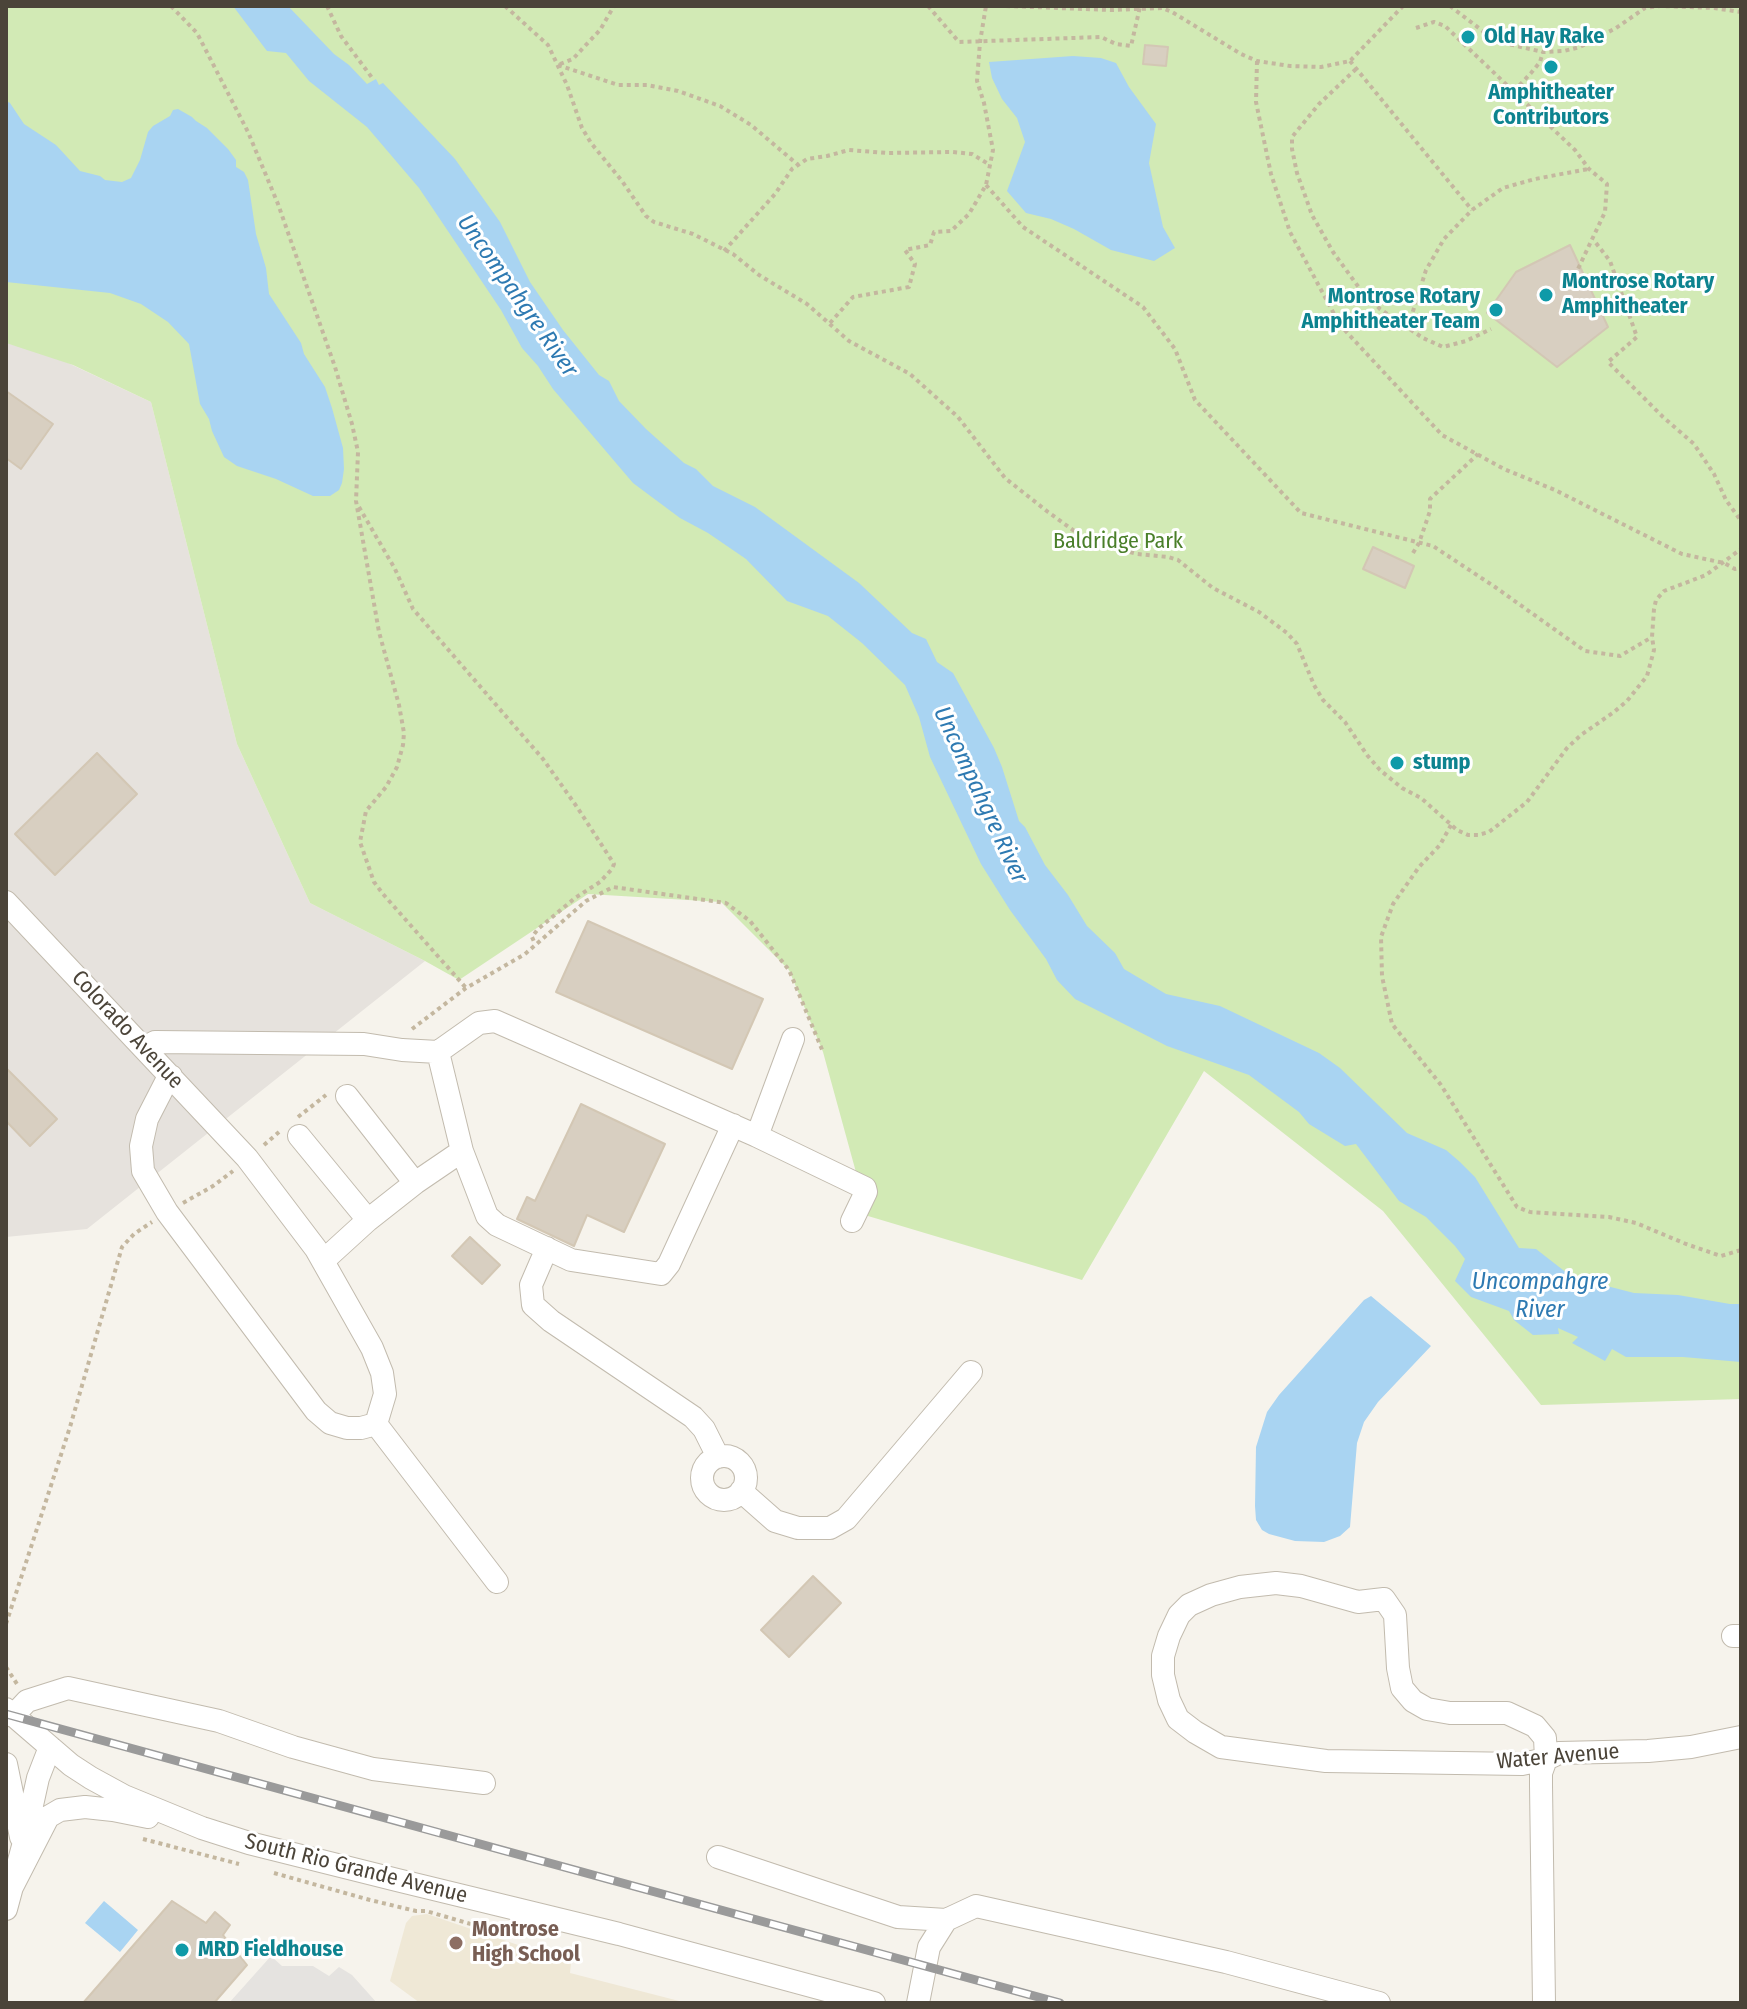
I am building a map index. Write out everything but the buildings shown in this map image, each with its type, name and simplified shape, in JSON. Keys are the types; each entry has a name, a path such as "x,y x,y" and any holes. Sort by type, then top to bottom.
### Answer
{"street":[{"name":"Colorado Avenue","path":"6,902 247,1158 316,1249 372,1348 382,1373 385,1394 376,1424"},
{"path":"144,1048 155,1042 364,1044 438,1052 479,1023 495,1021 733,1125 865,1188 852,1221"},
{"path":"757,1136 793,1039"},
{"path":"438,1052 462,1151 487,1216 497,1225 571,1260 661,1274 669,1264 733,1125"},
{"path":"171,1076 147,1119 141,1146 143,1171 167,1212 316,1411 330,1423 347,1428 376,1424 497,1582"},
{"path":"347,1096 415,1183"},
{"path":"299,1136 368,1220"},
{"path":"323,1261 368,1220 462,1151"},
{"path":"547,1248 531,1285 533,1305 551,1321 693,1417 704,1429 718,1457"},
{"path":"741,1491 775,1521 798,1528 830,1528 846,1519 971,1372"},
{"path":"718,1457 732,1457 742,1466 746,1479 741,1491 735,1496 721,1499 708,1492 702,1478 707,1464 718,1457"},
{"name":"Water Avenue","path":"1546,1759 1545,1738 1535,1726 1518,1717 1507,1713 1450,1713 1427,1709 1413,1701 1402,1688 1395,1615 1384,1599 1358,1602 1301,1586 1276,1583 1240,1587 1189,1605 1179,1615 1163,1656 1163,1675 1178,1719 1221,1747 1326,1761 1522,1764 1546,1759 1559,1753 1648,1751 1691,1747 1741,1737"},
{"path":"9,1712 27,1701 68,1688 219,1721 293,1747 373,1769 484,1783"},
{"name":"South Rio Grande Avenue","path":"9,1712 81,1772 124,1796 202,1828 249,1843 619,1934 874,2003"},
{"path":"8,1900 38,1778 50,1747"},
{"path":"1544,2003 1541,1773 1546,1759"},
{"path":"6,1764 23,1846"},
{"path":"8,1900 48,1817 60,1810 85,1807 113,1810 202,1828"},
{"path":"718,1857 898,1917 946,1920 976,1906 1226,1962 1379,2003"},
{"path":"918,2003 929,1947 946,1920"}],"path":[{"path":"171,6 197,33 248,132 278,204 352,424 358,452 356,501 379,632 404,733 397,767 386,787 366,811 360,842 374,882 466,988 511,964 586,901 613,887 726,903 750,921 789,970 823,1052"},
{"path":"327,6 341,36 373,79"},
{"path":"505,6 548,45 582,128 646,216 733,254 759,275 807,304 849,341 910,374 958,417 1005,478 1075,532 1095,542 1137,554 1178,560 1213,588 1259,612 1287,633 1297,644 1319,693 1380,770 1468,835 1489,832 1527,802 1567,748 1614,712 1639,688 1652,663 1654,609 1656,600 1664,591 1706,575 1741,549"},
{"path":"558,65 573,59 600,30 614,6"},
{"path":"928,6 959,42 1101,37 1131,46 1140,7"},
{"path":"830,323 853,297 909,287 915,264 905,250 930,245 934,232 951,231 969,214 986,185 993,150 977,81 986,6"},
{"path":"1006,6 1111,10 1162,8 1257,61 1321,67 1350,61 1403,6"},
{"path":"1450,6 1484,32 1508,44 1543,52 1580,47 1645,8 1691,7 1741,12"},
{"path":"1416,28 1434,22 1445,26 1607,184 1605,212 1577,271"},
{"path":"1514,91 1540,62 1543,52"},
{"path":"1257,61 1256,102 1271,174 1290,232 1340,325 1442,435 1504,469 1555,490 1682,554 1741,568"},
{"path":"1350,61 1472,210"},
{"path":"558,65 618,85 647,85 678,91 720,106 751,125 798,165"},
{"path":"1356,69 1319,104 1292,137 1297,173 1312,215 1348,274 1380,309 1423,338 1443,347 1466,341 1491,329"},
{"path":"724,251 775,194 792,169 807,159 849,150 953,152 972,154 990,165"},
{"path":"1408,327 1426,270 1444,239 1472,210 1503,188 1589,169"},
{"path":"986,185 1023,227 1143,307 1175,349 1195,400 1301,513 1433,546 1585,651 1620,656 1652,637"},
{"path":"1596,243 1610,261 1637,337 1608,362 1694,444 1741,521"},
{"path":"1413,553 1430,511 1430,499 1478,454"},
{"path":"356,501 395,569 413,609 543,759 614,864 600,882 538,929 532,937 535,945"},
{"path":"1451,825 1440,845 1419,867 1393,904 1381,937 1382,976 1392,1024 1441,1085 1517,1207 1530,1212 1609,1217 1636,1223 1721,1256 1741,1250"}],"shaded area":[{"path":"6,343 49,354 151,402 237,744 310,903 425,961 87,1229 6,1237"},
{"name":"Montrose High School","path":"427,1914 571,1963 570,1973 687,2003 420,2003 390,1981 406,1923 412,1916"},
{"path":"271,1956 282,1966 313,1966 329,1976 339,1967 352,1975 377,2003 229,2003"}],"green space":[{"name":"Baldridge Park","path":"6,6 1741,6 1741,1399 1541,1405 1383,1211 1204,1071 1082,1280 868,1216 823,1052 789,970 721,902 588,894 459,980 310,903 237,744 151,402 73,365 6,343"}],"water":[{"name":"Uncompahgre River","path":"233,6 288,6 367,84 376,79 379,85 383,83 455,159 500,222 530,282 563,330 599,375 609,381 619,401 646,429 713,486 755,507 859,583 912,633 926,639 937,662 953,673 994,748 1019,821 1045,865 1087,926 1115,953 1124,969 1166,994 1220,1006 1319,1053 1340,1068 1407,1133 1446,1150 1460,1162 1475,1177 1519,1248 1536,1249 1572,1277 1634,1293 1678,1295 1741,1304 1741,1362 1683,1357 1626,1357 1612,1349 1605,1361 1572,1343 1578,1337 1558,1328 1559,1334 1533,1335 1514,1320 1509,1311 1471,1297 1455,1281 1465,1259 1426,1217 1399,1201 1356,1144 1345,1146 1309,1124 1299,1112 1249,1075 1167,1046 1075,999 1057,980 981,864 930,757 919,717 905,685 862,643 828,616 787,601 746,559 680,518 633,483 522,348 501,310 419,188 367,127 309,81 286,53 267,51"},
{"path":"1073,56 1101,58 1116,63 1156,124 1149,163 1163,227 1175,248 1154,261 1111,250 1074,229 1026,213 1007,191 1025,142 1017,118 1002,99 992,78 989,62"},
{"path":"6,101 24,124 56,145 80,171 105,180 122,182 131,178 148,132 170,116 173,110 178,109 192,117 228,149 236,160 236,167 244,172 248,180 269,294 301,343 304,354 325,387 332,408 343,448 344,469 339,490 330,496 313,496 237,466 224,457 200,404 189,344 168,322 141,304 110,293 6,282"},
{"path":"1371,1296 1431,1346 1378,1402 1364,1422 1357,1443 1350,1527 1340,1536 1324,1542 1295,1541 1269,1534 1262,1530 1256,1520 1255,1506 1256,1447 1267,1412 1364,1300"},
{"path":"104,1901 138,1930 120,1952 85,1923"}],"railway":[{"path":"6,1714 1060,2003"}],"place":[{"name":"Old Hay Rake","path":"1468,37"},
{"name":"Amphitheater Contributors","path":"1551,67"},
{"name":"Montrose Rotary Amphitheater","path":"1546,295"},
{"name":"Montrose Rotary Amphitheater Team","path":"1496,310"},
{"name":"stump","path":"1397,763"},
{"name":"Montrose High School","path":"456,1943"},
{"name":"MRD Fieldhouse","path":"182,1950"}]}
